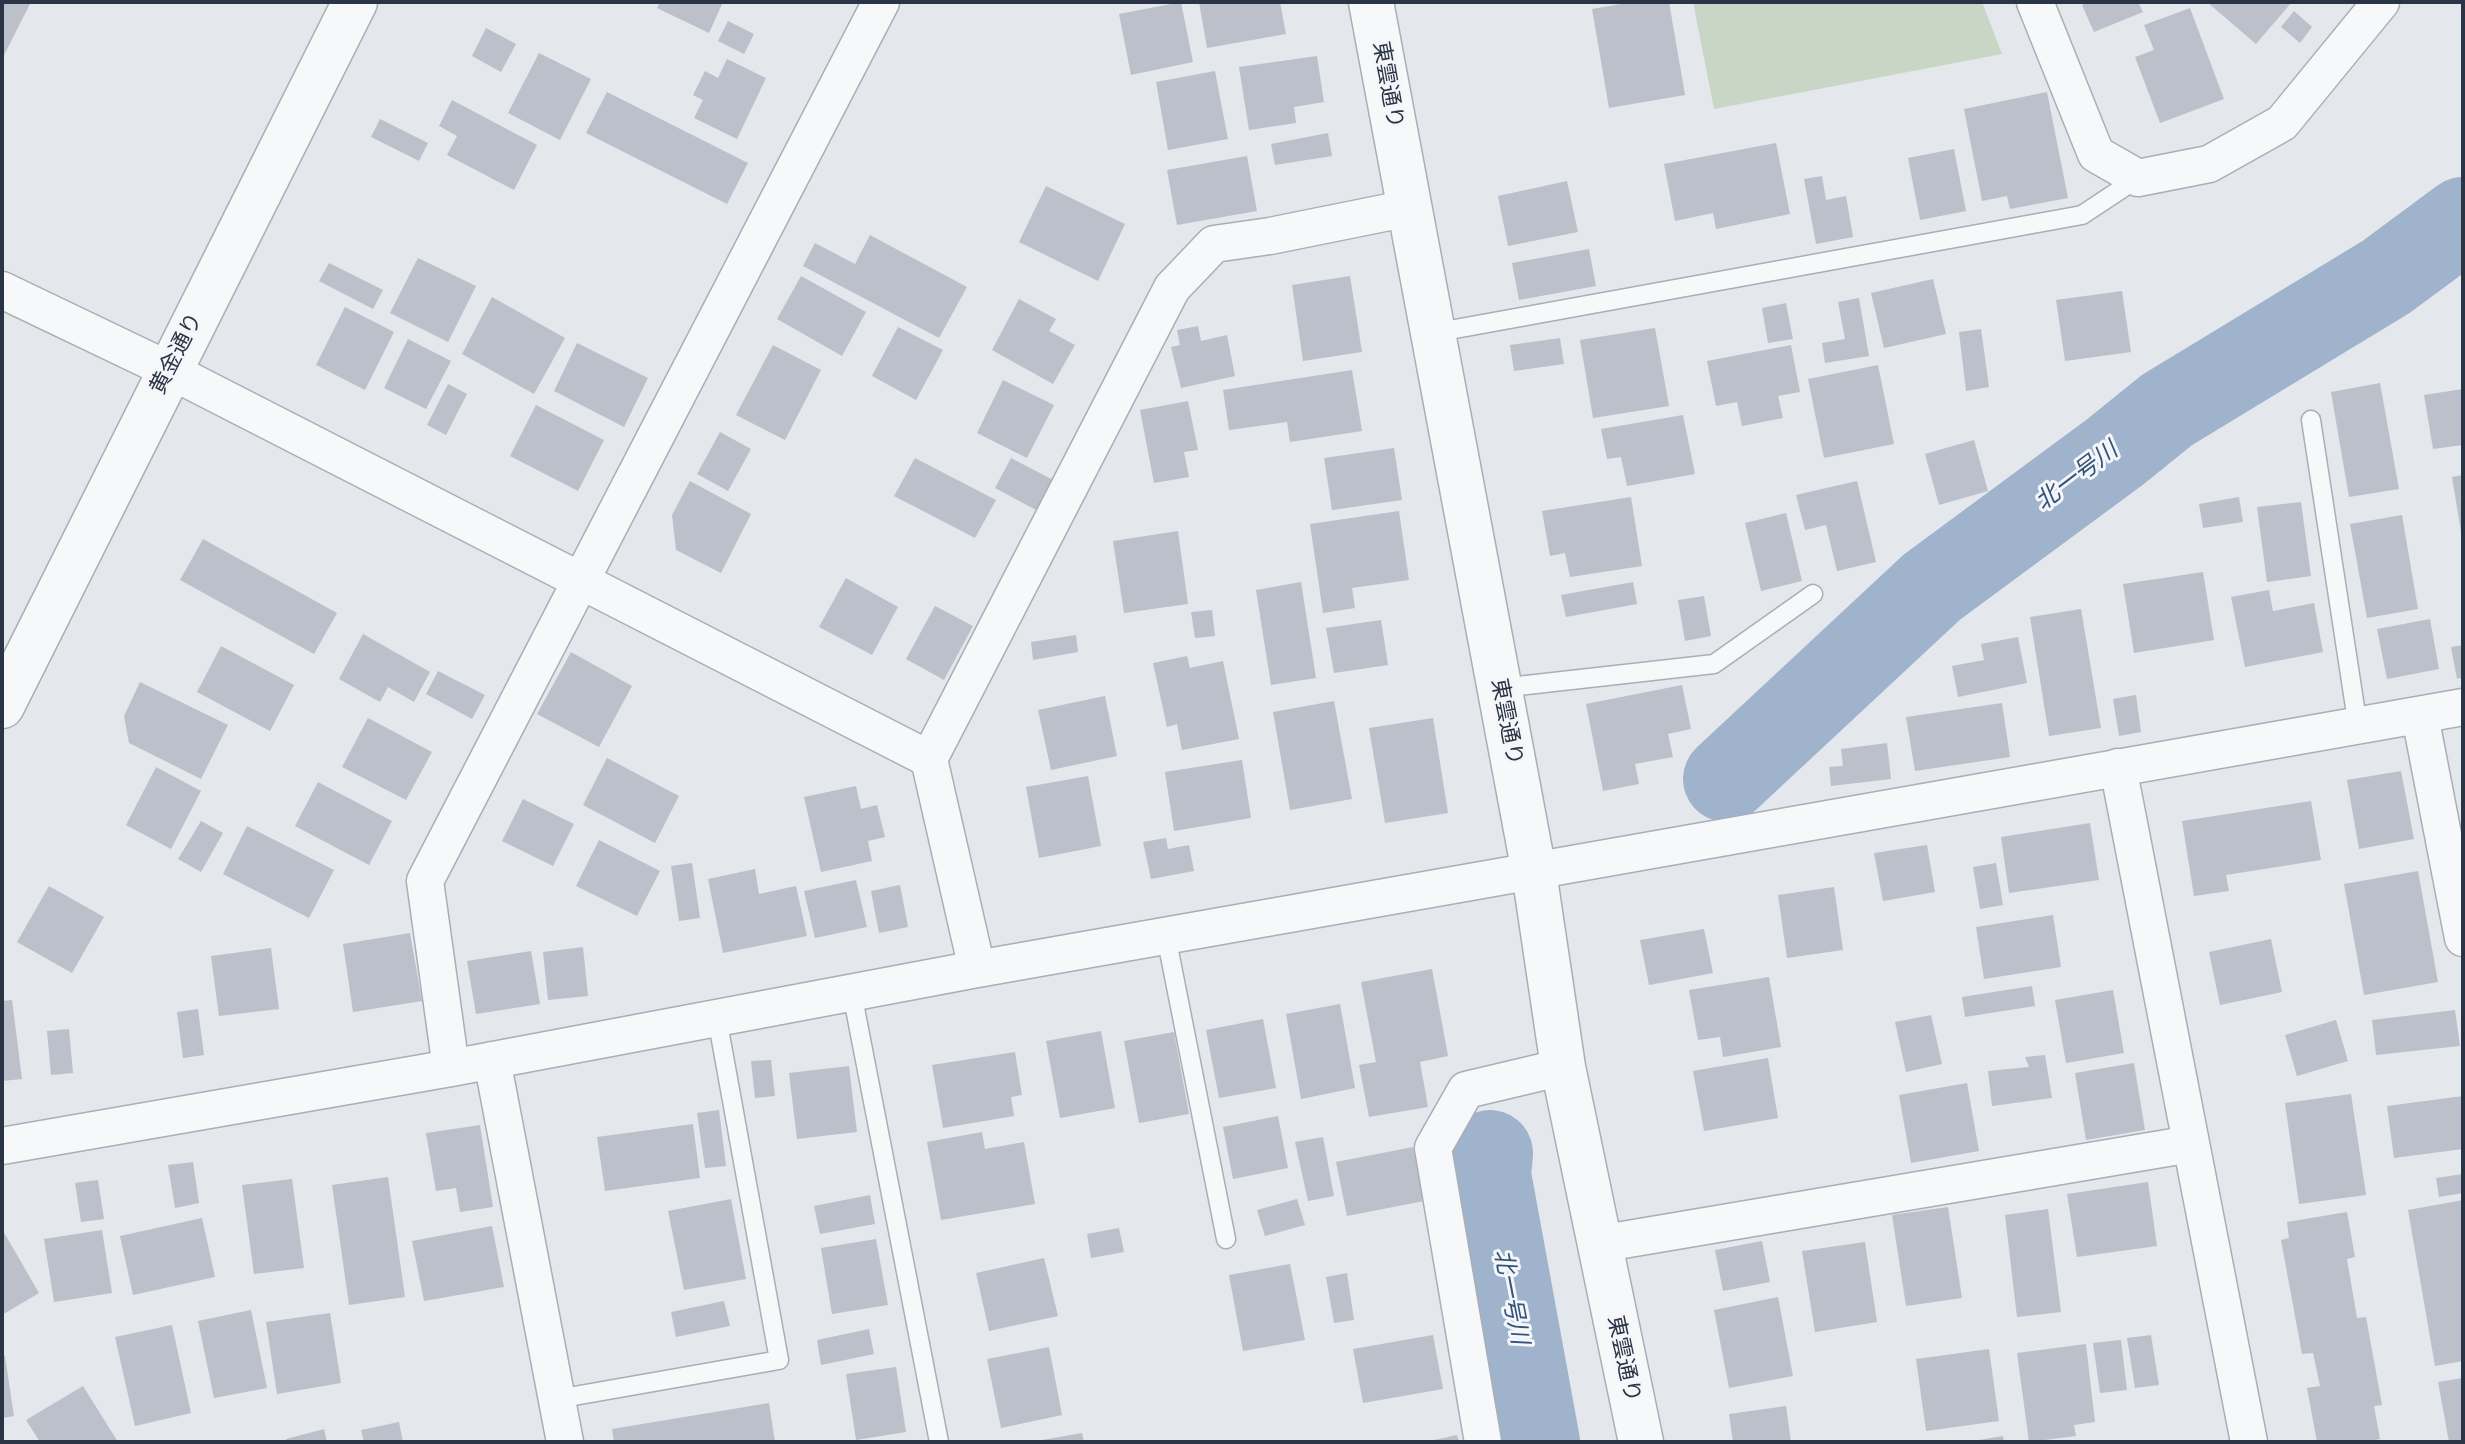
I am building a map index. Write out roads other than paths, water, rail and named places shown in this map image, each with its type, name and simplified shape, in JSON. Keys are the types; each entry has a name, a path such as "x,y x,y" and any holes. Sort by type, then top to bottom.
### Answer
{"street":[{"name":"黄金通り","path":"2,706 355,2"},
{"path":"451,1068 425,881 881,2"},
{"name":"東雲通り","path":"1371,2 1534,872 1563,1067 1641,1442"},
{"path":"2035,2 2096,154 2138,178 2209,164 2282,123 2381,2"},
{"path":"977,969 929,759 1172,288 1214,244 1409,208"},
{"path":"2,290 169,370 929,759"},
{"path":"2,1146 451,1068 977,969 2463,707"},
{"path":"2420,716 2463,938"},
{"path":"2118,767 2249,1442"},
{"path":"492,1060 565,1442"},
{"path":"1483,1442 1433,1148 1466,1090 1563,1067"},
{"path":"1599,1244 2191,1144"}],"lane":[{"path":"1433,333 2082,215 2138,178"},
{"path":"2311,420 2358,727"},
{"path":"1500,688 1714,664 1813,594"},
{"path":"1166,936 1226,1239"},
{"path":"852,993 939,1442"},
{"path":"557,1399 779,1360 717,1018"}],"waterway":[{"name":"北一号川","path":"1726,779 1932,587 2167,410 2386,277 2463,220"},
{"name":"北一号川","path":"1490,1153 1488,1175 1537,1442"}]}
